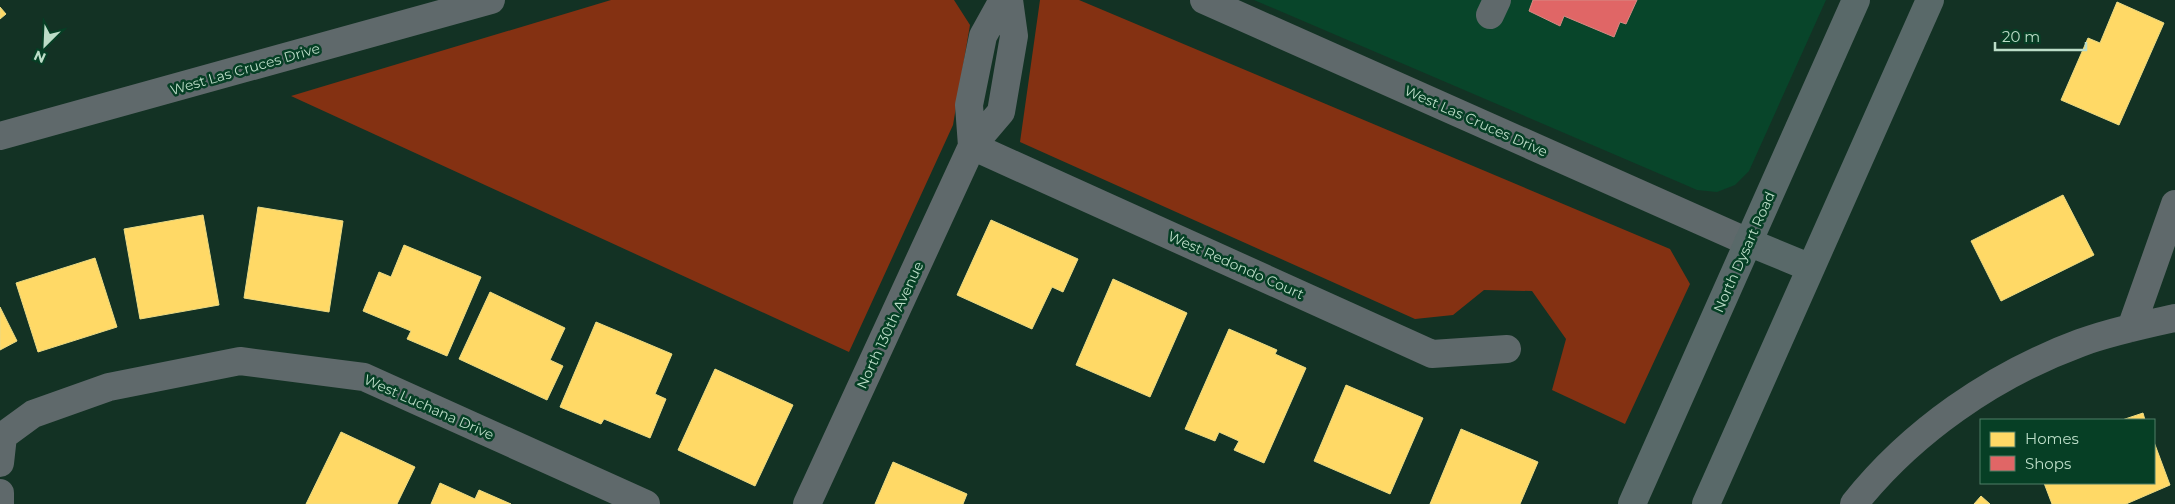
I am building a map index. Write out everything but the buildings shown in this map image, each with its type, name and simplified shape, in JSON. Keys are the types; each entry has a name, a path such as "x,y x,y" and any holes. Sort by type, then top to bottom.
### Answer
{"main road":[{"name":"North Dysart Road","path":"1632,504 1856,0"},
{"path":"1706,504 1930,0"},
{"path":"1748,242 1811,268"}],"street":[{"name":"West Las Cruces Drive","path":"0,136 490,0"},
{"name":"North 130th Avenue","path":"972,146 969,105 974,78 983,36 1003,0"},
{"name":"North 130th Avenue","path":"807,504 972,146 1001,112 1007,86 1014,36 1009,0"},
{"name":"West Las Cruces Drive","path":"1204,0 1748,242"},
{"path":"974,78 1007,86"},
{"name":"West Redondo Court","path":"972,146 1432,354 1507,349"},
{"path":"2131,328 2175,204"},
{"path":"1854,504 1872,482 1916,438 1971,399 2025,367 2080,343 2131,328 2175,318"},
{"name":"West Luchana Drive","path":"0,463 3,436 33,414 109,387 240,361 364,377 646,504"},
{"path":"0,494 0,504"}],"shaded area":[{"path":"611,0 954,0 970,25 953,125 849,352 291,96"},
{"path":"1040,0 1079,0 1670,249 1690,284 1625,424 1552,390 1566,339 1532,291 1484,290 1453,315 1415,319 1020,142"},
{"path":"1254,0 1826,0 1749,171 1735,185 1717,192 1697,190"}]}
